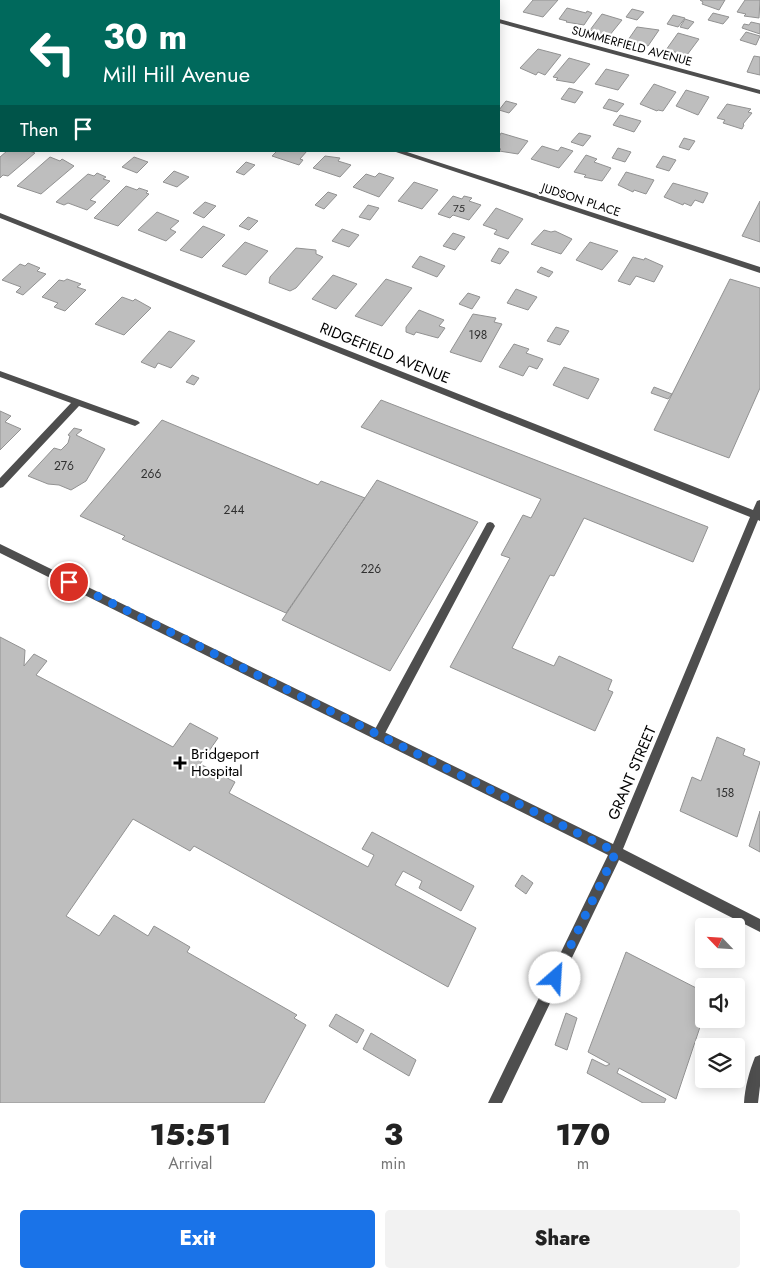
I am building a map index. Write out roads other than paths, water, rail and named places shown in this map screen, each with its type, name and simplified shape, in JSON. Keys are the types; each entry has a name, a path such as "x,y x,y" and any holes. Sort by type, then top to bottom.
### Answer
{"street":[{"name":"SUMMERFIELD AVENUE","path":"500,21 760,92"},
{"name":"JUDSON PLACE","path":"399,152 760,270"},
{"name":"RIDGEFIELD AVENUE","path":"0,215 758,512"},
{"path":"0,374 135,423"},
{"path":"0,484 78,402"},
{"name":"GRANT STREET","path":"495,1103 616,852 758,512"},
{"path":"378,735 490,526"},
{"path":"0,548 616,852 760,926"},
{"path":"751,1103 752,1090 760,1062"}],"place":[{"name":"Bridgeport Hospital","path":"180,763"}]}
